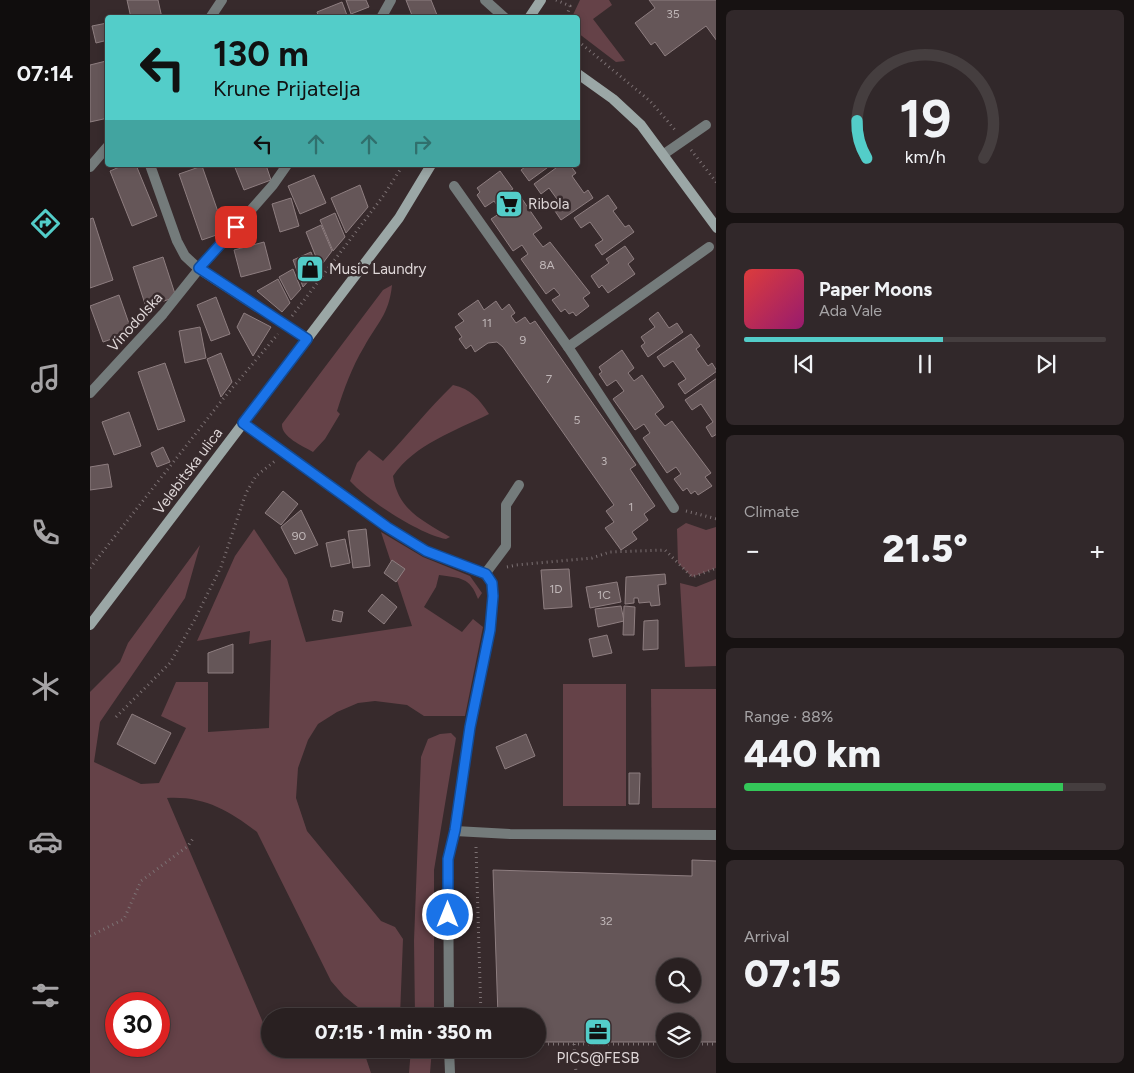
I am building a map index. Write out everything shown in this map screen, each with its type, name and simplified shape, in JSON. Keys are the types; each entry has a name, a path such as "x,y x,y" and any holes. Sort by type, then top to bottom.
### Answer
{"street":[{"path":"212,15 222,0"},
{"path":"383,15 391,0"},
{"path":"485,0 502,15"},
{"path":"531,15 540,0"},
{"path":"580,75 613,99 641,125 664,154 716,228"},
{"path":"664,154 706,125"},
{"path":"90,167 105,150"},
{"path":"151,167 177,241 185,256 199,268 307,339"},
{"name":"Vinodolska","path":"90,393 163,314 199,268 273,185 286,167"},
{"name":"Velebitska ulica","path":"90,624 399,218 430,167"},
{"path":"454,186 568,347 674,508"},
{"path":"568,347 709,247"},
{"path":"243,423 387,527 426,551 486,574 492,583 493,596 490,630 470,727 455,830 448,859 449,1008"},
{"path":"486,574 506,546 506,505 519,485"},
{"path":"455,830 510,834 716,834"},
{"path":"449,1058 450,1073"}],"path":[{"path":"556,0 570,6 567,15"},
{"path":"580,43 650,101 684,140 716,183"},
{"path":"90,568 223,400 286,324 384,196 401,167"},
{"path":"116,717 170,663 221,567 236,519 256,476 276,461 283,466"},
{"path":"674,508 716,520"},
{"path":"486,574 516,565 592,558 610,552 665,550 692,577 716,568"},
{"path":"90,936 124,919 141,881 188,846 194,837"},
{"path":"476,847 481,1008"},
{"path":"467,849 483,847"},
{"path":"546,1044 656,1044"},
{"path":"574,1044 576,1073"},
{"path":"701,1044 716,1044"}],"shaded area":[{"path":"580,0 609,0 612,5 593,19 625,61 616,62 580,35 580,15 573,15"},
{"path":"392,285 388,304 382,318 349,378 337,411 340,414 325,439 313,452 289,437 285,433 282,424 383,290"},
{"path":"453,385 465,389 474,395 489,414 436,439 412,455 393,476 400,498 406,506 421,520 450,537 446,539 423,531 395,516 369,498 350,481 357,463 369,450 383,461"},
{"path":"686,523 706,530 716,527 716,568 692,577 678,563 677,529"},
{"path":"254,529 287,579 306,642 412,626 381,532 423,557 470,576 482,593 478,599 468,583 453,577 439,575 436,587 424,607 462,632 473,619 483,627 465,716 424,716 407,705 375,701 358,703 337,712 318,724 308,740 298,768 296,798 307,831 381,921 395,927 403,939 400,1008 359,1008 344,996 331,981 257,832 236,817 215,806 193,799 167,798 261,1018 261,1058 366,1058 371,1073 90,1073 90,692 120,662 128,643 200,545 185,598 100,722 94,762 141,784 159,783 186,728 161,716 176,682 208,682 208,732 269,728 271,640 249,644 250,631 197,641 235,556"},
{"path":"716,579 716,666 685,667 680,583 696,587"},
{"path":"563,684 626,684 626,806 563,806"},
{"path":"651,689 716,689 716,808 652,808"},
{"path":"451,733 456,738 434,870 434,1008 415,1008 414,941 421,757 428,739 440,734"},
{"path":"410,1058 431,1058 430,1073 409,1073"}],"building":[{"path":"127,0 158,0 161,15 130,15"},
{"path":"346,0 366,0 369,7 351,14"},
{"path":"406,0 431,0 437,15 412,15"},
{"path":"649,0 716,0 716,40 706,26 665,56 655,42 651,45 635,23 655,8"},
{"path":"342,2 347,15 318,15 317,12"},
{"path":"105,23 105,41 96,43 92,26"},
{"path":"105,61 105,119 90,122 90,65"},
{"path":"119,167 137,167 157,216 132,226 110,171"},
{"path":"202,167 225,232 202,240 179,174"},
{"path":"235,167 267,167 271,180 244,190"},
{"path":"525,167 548,167 529,181 521,170"},
{"path":"557,167 572,167 576,173 572,176 584,193 588,190 593,198 561,220 555,211 562,206 549,188 541,194 534,184"},
{"path":"500,171 513,189 506,193 512,201 520,196 542,228 533,234 543,247 550,242 590,293 583,298 589,306 576,316 573,312 569,314 565,309 561,312 552,300 560,295 554,288 546,294 521,259 528,254 522,245 513,251 491,219 502,212 494,201 485,207 477,195 480,192 477,188"},
{"path":"314,175 326,203 300,214 288,186"},
{"path":"360,185 368,207 346,233 331,198"},
{"path":"608,195 617,208 613,211 625,227 629,225 634,232 602,255 595,245 603,240 590,222 581,228 574,218"},
{"path":"291,198 299,226 280,232 272,204"},
{"path":"335,213 345,237 333,251 320,220"},
{"path":"93,218 113,280 90,288 90,219"},
{"path":"321,225 332,251 320,267 306,232"},
{"path":"264,242 271,269 241,277 234,250"},
{"path":"625,246 634,259 628,264 635,274 608,293 602,285 599,288 591,276 609,263 606,259"},
{"path":"311,252 318,270 303,287 293,260"},
{"path":"163,257 176,297 146,307 133,267"},
{"path":"293,269 301,289 291,300 279,277"},
{"path":"278,279 290,303 282,312 257,291"},
{"path":"119,295 132,332 103,342 90,306"},
{"path":"216,297 230,334 211,341 197,305"},
{"path":"478,300 484,310 496,301 502,310 509,304 515,313 511,316 516,323 525,317 530,324 535,321 636,465 630,469 655,506 644,514 648,520 632,532 637,539 621,550 605,528 614,522 606,511 614,505 503,347 497,342 488,343 475,352 471,345 466,349 459,339 462,337 455,327 464,321 458,314"},
{"path":"658,312 669,328 677,323 683,332 648,357 641,346 645,343 641,337 655,327 649,319"},
{"path":"244,313 271,327 253,356 237,327"},
{"path":"200,327 206,358 185,363 179,331"},
{"path":"691,334 700,346 696,349 708,366 712,363 716,372 685,394 678,384 686,379 673,361 664,367 657,357"},
{"path":"622,350 634,368 628,373 634,381 642,375 664,407 655,414 665,426 672,421 711,473 705,477 712,486 698,495 695,491 691,494 687,488 683,491 674,479 681,474 676,467 667,473 643,438 650,433 644,424 635,430 613,399 624,391 616,380 607,386 599,374 602,372 599,367"},
{"path":"221,353 232,382 221,397 207,359"},
{"path":"165,363 185,421 158,430 138,372"},
{"path":"716,379 716,435 712,437 706,427 713,422 701,404 692,410 685,400"},
{"path":"129,412 141,446 114,455 102,422"},
{"path":"163,447 170,462 157,467 151,453"},
{"path":"108,464 112,487 90,490 90,467"},
{"path":"283,491 298,504 281,525 265,513"},
{"path":"301,510 318,545 295,554 281,527"},
{"path":"366,529 370,566 353,568 348,531"},
{"path":"345,539 350,563 331,567 326,543"},
{"path":"392,560 405,569 396,582 384,573"},
{"path":"569,569 572,607 544,609 541,570"},
{"path":"665,574 666,584 658,585 660,605 651,606 650,602 639,603 638,598 634,598 634,603 625,604 626,577"},
{"path":"617,582 621,602 590,608 586,587"},
{"path":"382,594 397,607 384,624 368,611"},
{"path":"621,606 624,621 598,627 595,609"},
{"path":"624,606 635,607 634,635 623,635"},
{"path":"334,610 343,612 341,622 332,620"},
{"path":"658,620 658,649 643,650 644,621"},
{"path":"607,635 612,653 593,657 589,639"},
{"path":"233,644 233,673 208,673 208,653"},
{"path":"132,714 171,733 155,764 117,744"},
{"path":"526,734 535,756 505,769 496,747"},
{"path":"629,773 640,773 639,804 629,804"},
{"path":"692,860 716,861 716,1042 701,1042 701,1013 656,1013 656,1042 546,1042 546,1008 498,1008 493,870 692,876"}],"place":[{"name":"Ribola","path":"509,204"},
{"name":"Music Laundry","path":"310,269"},
{"name":"PICS@FESB","path":"598,1032"}],"route":[{"path":"236,227 199,268 307,339 243,423 387,527 426,551 486,574 492,583 493,596 490,630 470,727 455,830 448,859 448,915"}]}
